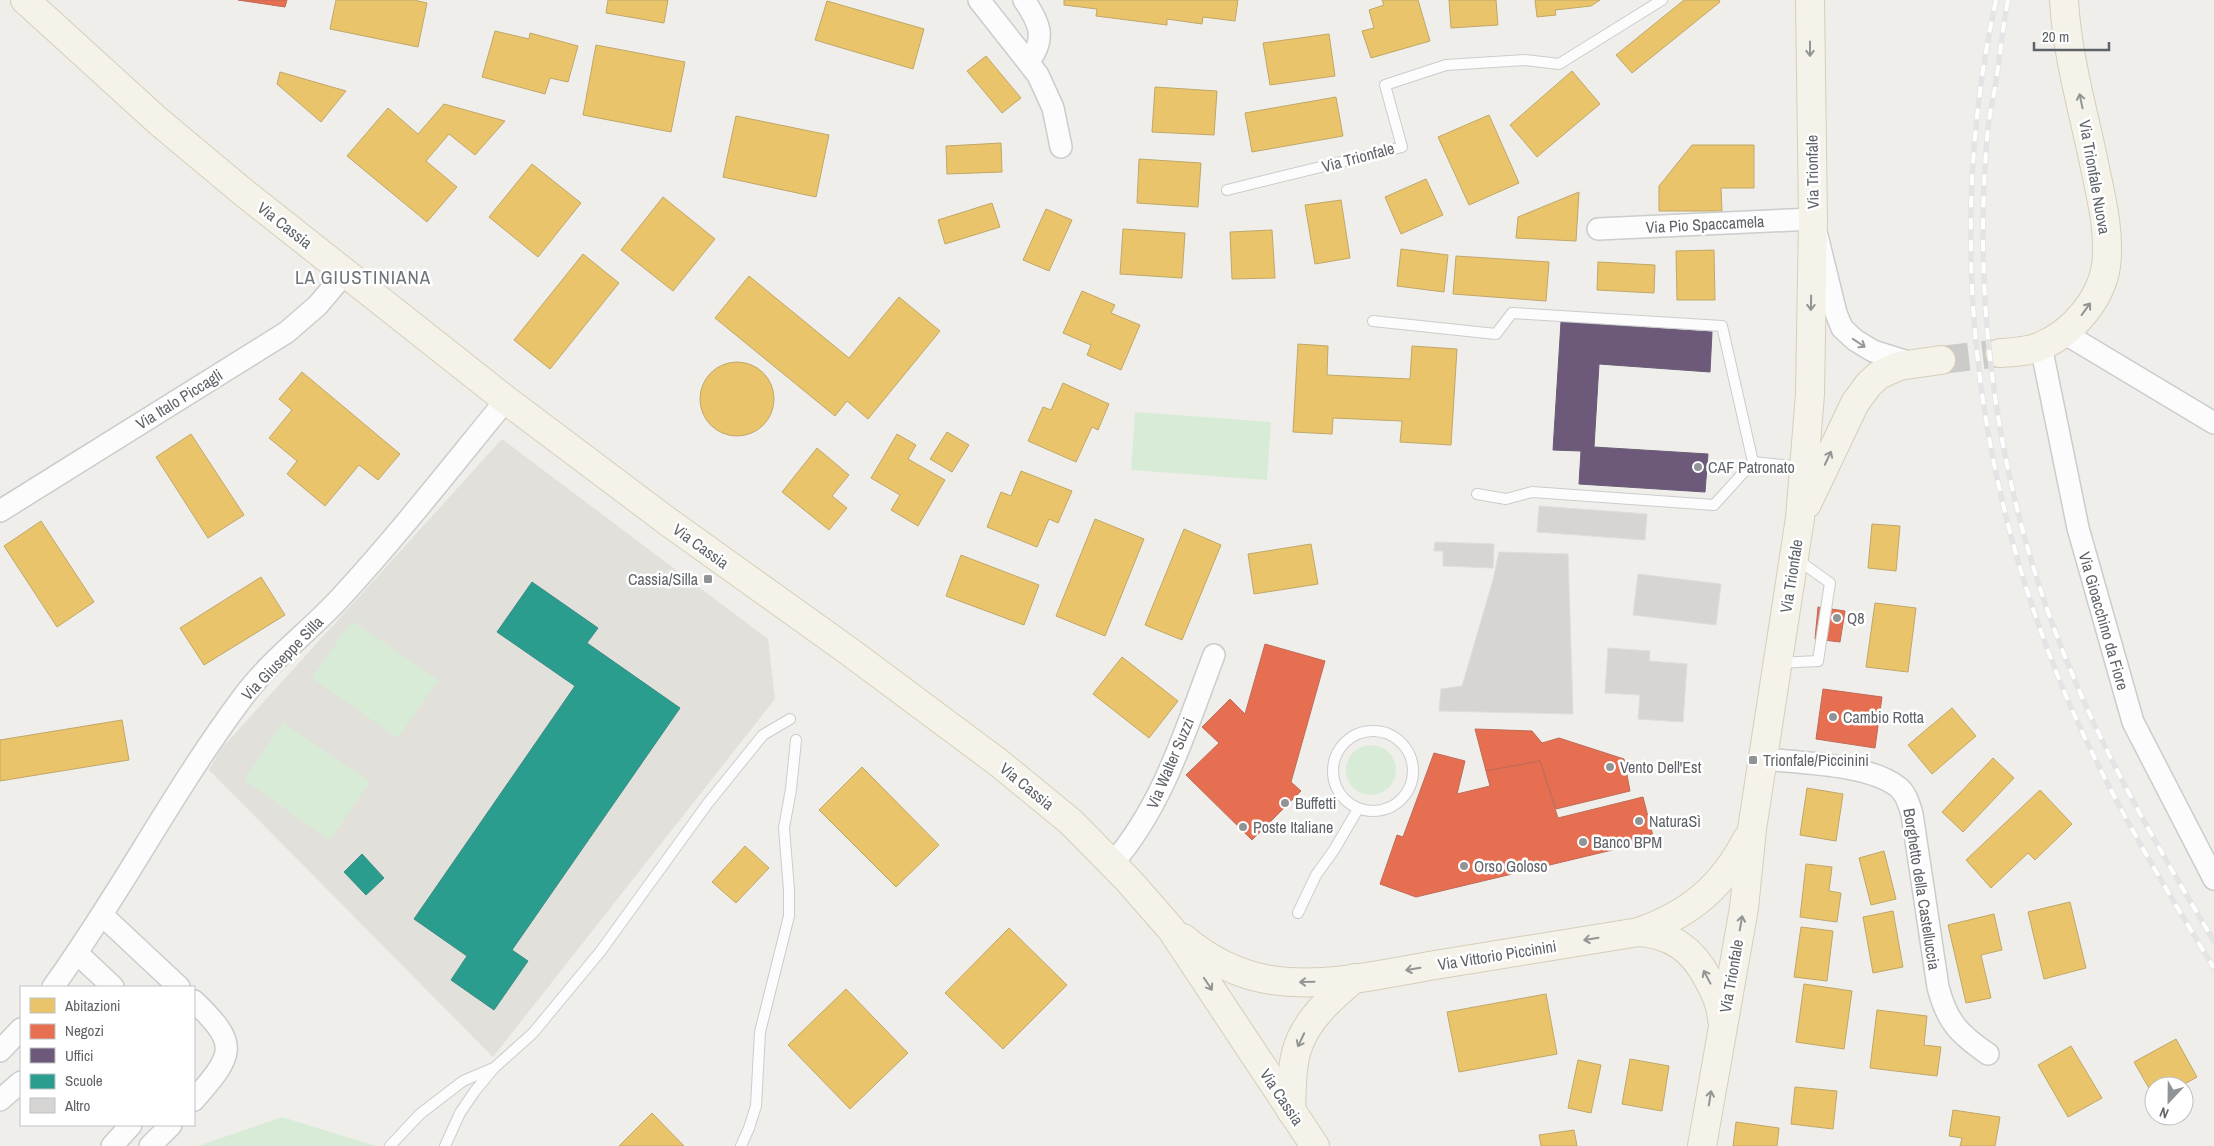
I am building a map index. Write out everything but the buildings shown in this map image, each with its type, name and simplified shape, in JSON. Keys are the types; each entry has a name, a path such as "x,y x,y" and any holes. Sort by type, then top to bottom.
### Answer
{"main road":[{"name":"Via Cassia","path":"25,0 158,120 506,400 666,521 850,652 999,763 1065,817 1113,863 1171,929 1315,1146"},
{"name":"Via Trionfale","path":"1702,1146 1744,908 1752,829 1800,518 1810,394 1813,219 1810,0"},
{"name":"Via Trionfale Nuova","path":"2000,353 2030,350 2041,346 2064,332 2087,308 2099,288 2106,269 2106,225 2067,36 2064,0"},
{"path":"1800,518 1860,395 1879,375 1899,366 1941,360"},
{"name":"Via Vittorio Piccinini","path":"1171,929 1205,954 1254,976 1296,982 1356,978 1639,932 1674,917 1700,900 1727,872 1752,829"},
{"name":"Via Vittorio Piccinini","path":"1639,932 1670,938 1692,954 1701,966 1717,996 1723,1023"},
{"path":"1292,1111 1293,1070 1299,1044 1308,1026 1326,1004 1356,978"}],"street":[{"path":"979,0 1038,75 1050,98 1056,116 1061,147"},
{"path":"1024,0 1033,13 1040,35 1038,47 1028,61"},
{"path":"1813,219 1836,313 1842,328 1855,340 1873,352 1911,363"},
{"name":"Via Pio Spaccamela","path":"1598,229 1813,219"},
{"name":"Via Italo Piccagli","path":"0,511 286,332 314,309 346,273"},
{"path":"2064,332 2214,422"},
{"name":"Via Gioacchino da Fiore","path":"2041,346 2078,528 2133,722 2214,879"},
{"name":"Via Giuseppe Silla","path":"54,986 102,914 201,756 245,695 266,671 326,613 369,566 506,400"},
{"name":"Via Walter Suzzi","path":"1113,863 1133,839 1153,806 1176,756 1214,655"},
{"name":"Borghetto della Castelluccia","path":"1763,759 1855,770 1888,780 1900,788 1912,814 1938,987 1944,1009 1957,1029 1970,1042 1988,1054"},
{"path":"102,914 178,986"},
{"path":"77,953 111,986"},
{"path":"195,1002 218,1026 226,1041 227,1048 220,1066 195,1099"},
{"path":"0,1051 20,1030"},
{"path":"0,1100 20,1083"},
{"path":"112,1146 130,1126"},
{"path":"150,1146 170,1126"}],"lane":[{"name":"Via Trionfale","path":"1227,190 1402,147 1385,85 1446,65 1525,60 1560,64 1662,0"},
{"path":"1373,321 1496,334 1512,313 1722,326 1753,462"},
{"path":"1753,462 1804,468"},
{"path":"1477,494 1506,499 1532,492 1714,505 1753,462"},
{"path":"1777,663 1818,661 1830,583 1805,565 1794,561"},
{"path":"445,1146 460,1113 494,1068 532,1033 600,952 708,803 763,735 790,719"},
{"path":"1365,731 1378,731 1390,735 1402,742 1410,754 1413,767 1412,780 1407,793 1398,803 1385,809 1372,812 1358,809 1347,802 1338,792 1333,780 1332,767 1336,755 1342,744 1353,736 1365,731"},
{"path":"741,1146 754,1116 757,1097 757,1051 760,1032 789,916 790,890 784,828 791,788 796,740"},
{"path":"1298,912 1316,874 1334,850 1358,809"},
{"path":"390,1146 420,1114 463,1081 494,1068"}],"shaded area":[{"path":"502,439 768,639 775,699 493,1057 209,770 221,749"}],"green space":[{"path":"1135,412 1271,422 1267,480 1131,470"},
{"path":"352,621 438,680 398,738 312,678"},
{"path":"283,723 370,782 330,840 244,780"},
{"path":"1366,745 1376,745 1389,752 1396,765 1396,775 1389,788 1376,795 1366,795 1357,791 1350,784 1346,775 1346,765 1350,756 1357,749"},
{"path":"282,1117 376,1146 198,1146"}],"tunnel":[{"path":"1941,360 2000,353"}],"railway":[{"path":"1996,0 1981,86 1973,172 1971,258 1976,344 1988,430 2005,514 2029,597 2059,679 2092,754 2130,826 2214,968"},
{"path":"2008,0 1988,128 1984,198 1984,269 1988,340 1997,411 2010,481 2028,550 2050,617 2091,717 2140,815 2214,941"}],"place":[{"name":"CAF Patronato","path":"1698,467"},
{"name":"Cassia/Silla","path":"708,579"},
{"name":"Q8","path":"1837,618"},
{"name":"Cambio Rotta","path":"1833,717"},
{"name":"Trionfale/Piccinini","path":"1753,760"},
{"name":"Vento Dell'Est","path":"1610,767"},
{"name":"Buffetti","path":"1285,803"},
{"name":"NaturaSì","path":"1639,821"},
{"name":"Poste Italiane","path":"1243,827"},
{"name":"Banco BPM","path":"1583,842"},
{"name":"Orso Goloso","path":"1464,866"}],"district":[{"name":"LA GIUSTINIANA","path":"363,277"}]}
